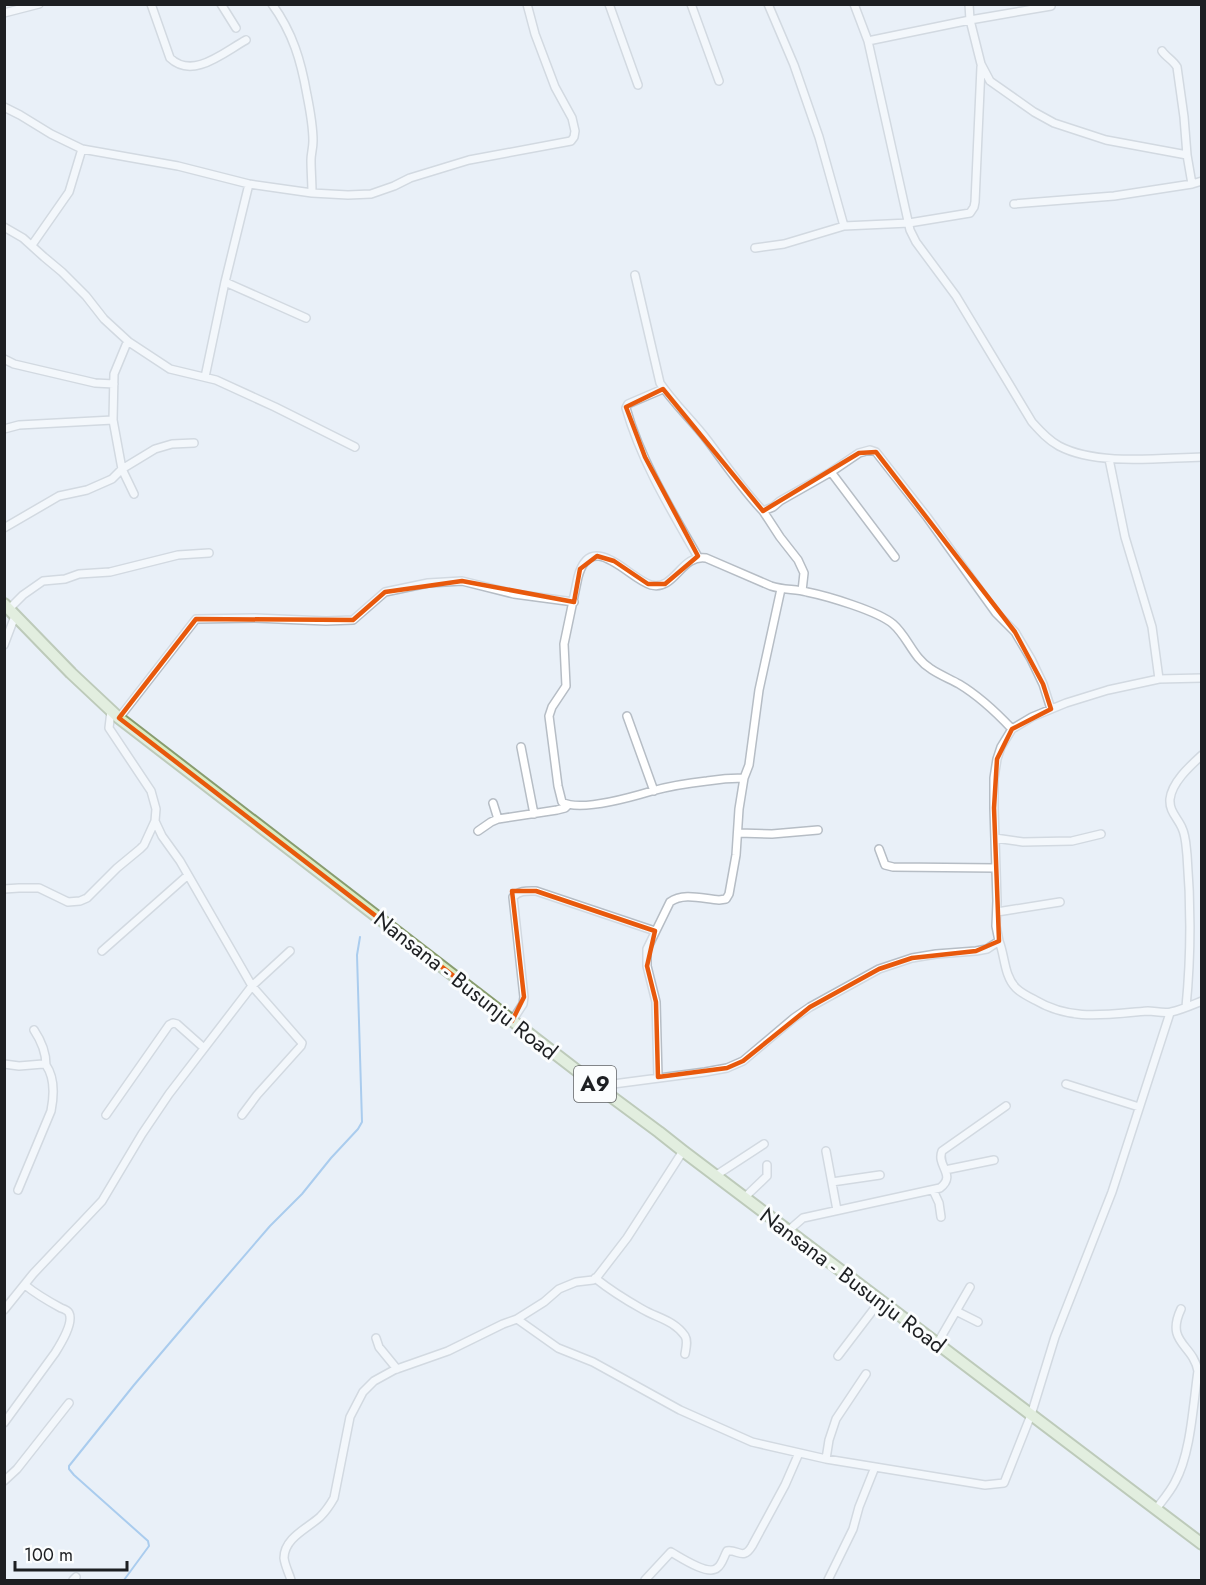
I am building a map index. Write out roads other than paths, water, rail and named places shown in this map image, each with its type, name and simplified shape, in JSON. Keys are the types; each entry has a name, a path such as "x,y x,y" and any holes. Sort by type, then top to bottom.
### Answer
{"main road":[{"name":"Nansana - Busunju Road","path":"10,610 71,674 115,715 715,1176 1202,1544"}],"street":[{"path":"4,14 39,4"},
{"path":"151,4 170,58 182,66 189,67 211,61 246,39"},
{"path":"221,4 236,28"},
{"path":"272,4 291,35 304,76 313,141 312,193"},
{"path":"4,107 82,149 178,166 249,184 312,193 371,194 410,178 469,160 571,141 574,137 572,118 555,87 535,34 527,4"},
{"path":"609,4 638,85"},
{"path":"691,4 719,81"},
{"path":"768,4 794,66 819,136 844,226"},
{"path":"854,4 868,41 910,230 916,242 956,296 1032,422 1048,439 1060,447 1091,457 1109,459 1202,457"},
{"path":"969,4 970,20 981,64 990,81 1034,112 1054,123 1113,142 1186,155"},
{"path":"868,41 1051,6"},
{"path":"1162,51 1177,67 1184,117 1186,155 1192,184"},
{"path":"755,248 784,244 844,226 909,223 970,213 974,207 981,64"},
{"path":"32,245 69,192 82,149"},
{"path":"1014,204 1114,196 1202,181"},
{"path":"205,377 249,184"},
{"path":"4,227 23,238 62,272 86,296 104,319 129,342 170,369 216,380 355,447"},
{"path":"634,275 658,380 663,389 707,440 798,560 804,573 802,591"},
{"path":"225,282 306,318"},
{"path":"129,342 115,369 113,420 122,469 134,494"},
{"path":"4,359 14,364 95,383 114,384"},
{"path":"663,389 628,404 626,408 645,457 698,557"},
{"path":"4,429 19,425 113,420"},
{"path":"4,528 59,496 87,490 112,479 122,469 155,449 172,444 194,443"},
{"path":"762,511 773,507 859,453 870,450 876,452 927,517 996,613 1015,632 1044,684 1051,709"},
{"path":"1109,459 1125,537 1152,627 1158,679"},
{"path":"831,472 895,557"},
{"path":"4,645 10,610 23,595 43,581 65,579 80,574 100,574 178,555 209,553"},
{"path":"744,778 707,781 587,805 568,805 562,802 549,716 552,707 566,686 564,644 580,569 593,556 609,558 642,581 654,586 665,584 685,565 698,557 706,558 754,580 781,589 802,591 872,612 885,618 897,629 921,662 972,693 1012,729"},
{"path":"4,889 39,888 68,902 80,902 144,845 155,821 156,809 151,791 109,728 115,715 196,619 353,620 385,592 428,583 462,581 514,594 574,602"},
{"path":"658,1077 656,1002 647,966 647,949 670,902 677,897 726,899 729,894 738,833 739,809 744,778 749,765 759,690 781,589"},
{"path":"1202,678 1158,679 1134,684 1066,703 1018,724 1006,737 997,759 994,778 996,926 1009,978 1017,989 1044,1005 1069,1014 1084,1015 1170,1012 1202,1001"},
{"path":"627,716 654,791"},
{"path":"521,747 534,814"},
{"path":"1186,1007 1190,959 1187,855 1182,828 1173,815 1170,799 1184,774 1202,755"},
{"path":"493,803 498,819"},
{"path":"478,831 498,819 557,810 568,805"},
{"path":"155,821 252,987 302,1043 242,1115"},
{"path":"738,833 772,834 818,830"},
{"path":"995,838 1023,842 1072,842 1101,834"},
{"path":"879,849 885,865 893,867 996,868"},
{"path":"102,951 188,875"},
{"path":"512,1021 525,997 513,897 520,891 536,891 655,931"},
{"path":"997,912 1060,902"},
{"path":"597,1086 727,1068 743,1061 810,1007 887,966 912,958 987,949 999,941"},
{"path":"4,1311 28,1280 102,1201 169,1094 252,987 290,951"},
{"path":"517,1319 558,1348 608,1370 697,1418 752,1442 826,1459 985,1485 1004,1483 1031,1415 1056,1337 1112,1192 1170,1012"},
{"path":"106,1115 170,1025 177,1024 204,1048"},
{"path":"18,1190 53,1101 51,1074 46,1065 46,1055 34,1030"},
{"path":"4,1064 46,1065"},
{"path":"1066,1084 1139,1107"},
{"path":"788,1231 803,1218 940,1188 946,1182 947,1174 940,1158 942,1151 1006,1106"},
{"path":"715,1176 764,1144"},
{"path":"291,1581 284,1555 287,1547 291,1540 321,1516 334,1498 348,1426 355,1405 363,1392 374,1381 397,1369 448,1351 517,1319 544,1302 559,1289 595,1278 627,1238 683,1151"},
{"path":"826,1152 837,1210"},
{"path":"945,1170 994,1160"},
{"path":"744,1198 768,1176 767,1165"},
{"path":"832,1182 880,1175"},
{"path":"933,1190 939,1203 941,1217"},
{"path":"595,1278 644,1311 673,1323 686,1337 685,1354"},
{"path":"4,1423 55,1353 69,1324 70,1315 67,1311 42,1298 25,1285"},
{"path":"937,1344 970,1287"},
{"path":"838,1356 880,1301"},
{"path":"1156,1509 1175,1482 1191,1429 1198,1371 1197,1364 1177,1337 1176,1321 1181,1309"},
{"path":"956,1311 978,1322"},
{"path":"376,1338 397,1369"},
{"path":"826,1459 836,1419 866,1374"},
{"path":"4,1481 17,1469 69,1403"},
{"path":"645,1581 671,1552 700,1568 712,1570 717,1569 727,1551 746,1553 785,1485 799,1453"},
{"path":"828,1581 850,1536 875,1467"}],"waterway":[{"path":"124,1580 149,1546 148,1541 74,1475 69,1466 202,1305 270,1226 302,1194 362,1122 357,955 360,937"}]}
